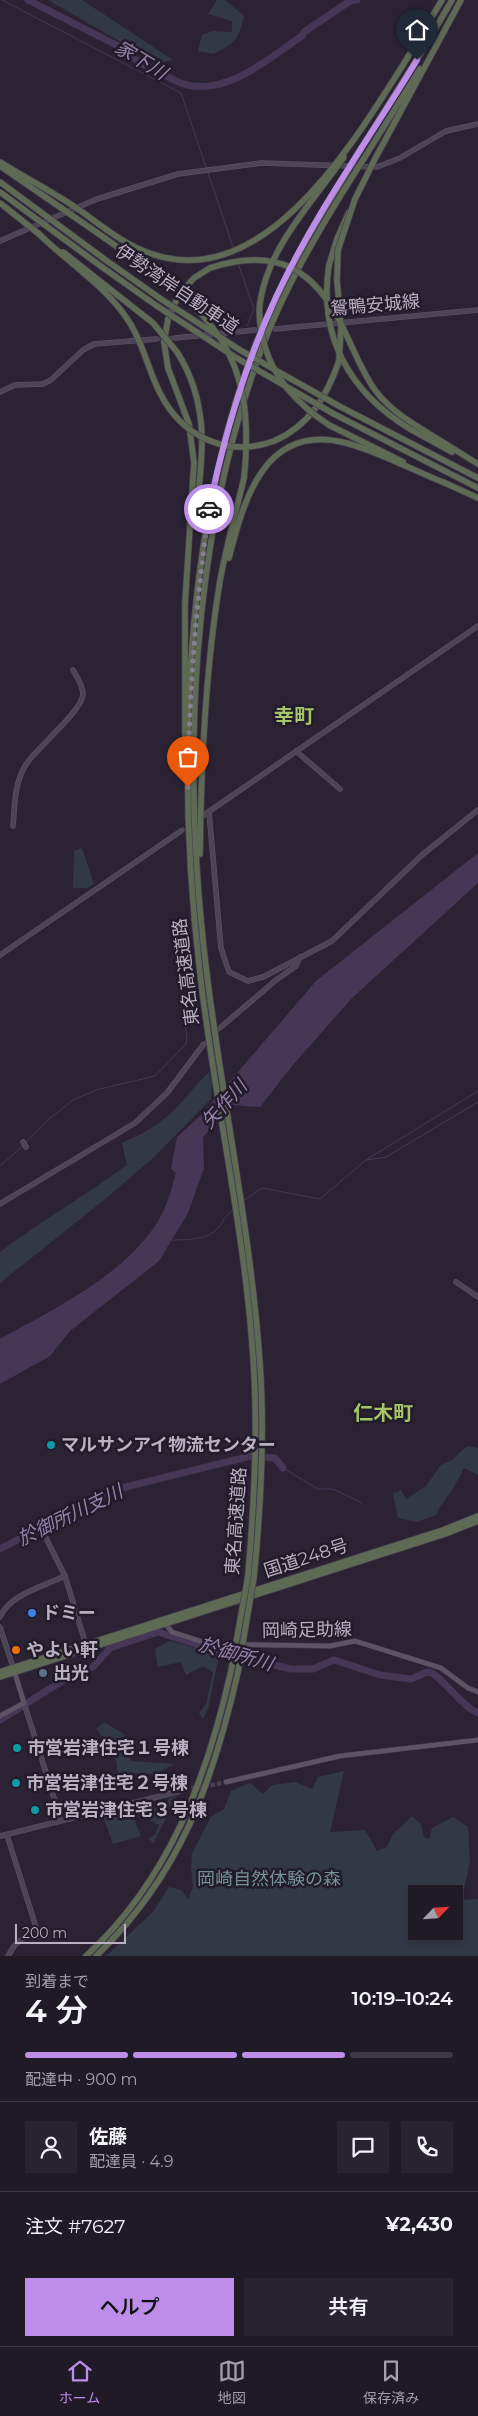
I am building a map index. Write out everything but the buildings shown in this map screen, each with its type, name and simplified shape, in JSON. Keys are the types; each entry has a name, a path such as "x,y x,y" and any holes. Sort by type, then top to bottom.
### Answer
{"highway":[{"path":"442,0 347,153 290,233 276,257 260,299 262,331 266,351 280,379 293,396 309,411 349,436 478,498"},
{"name":"東名高速道路","path":"246,1263 212,1062 196,941 188,802 196,645 203,575 218,466 248,363 293,264 338,186 452,0"},
{"path":"460,0 355,199 334,245 326,290 329,323 340,356 364,392 388,415 478,465"},
{"name":"東名高速道路","path":"203,575 225,467 247,389 267,334 288,288 344,190 460,0"},
{"path":"0,162 52,192 116,237 139,249 165,258 204,258 223,254 244,245 289,215 314,190 377,105"},
{"path":"0,166 174,287 211,324 229,354 242,392 247,441 244,478 216,608 210,650 201,769 200,906"},
{"name":"伊勢湾岸自動車道","path":"0,182 161,299 240,350 339,406 478,478"},
{"name":"伊勢湾岸自動車道","path":"0,192 157,306 235,356 334,414 478,488"},
{"path":"38,234 119,308 137,335 164,399 186,427 208,441 234,447 254,446 274,441 295,429 317,408 331,383 339,361 341,328 336,264 344,228 355,199"},
{"path":"0,203 153,323 177,352 194,385 200,405 203,433 202,470 188,561"},
{"path":"188,802 183,644 195,478 193,446 185,412 166,360 164,342 168,318 178,296 194,278 210,268 234,261 264,259 288,266 308,279 323,294 333,308 362,369 383,400 412,423 478,465"},
{"path":"216,608 240,517 249,493 268,463 287,449 315,440 345,443 445,483"},
{"name":"東名高速道路","path":"96,1956 143,1904 166,1872 184,1839 213,1770 235,1671 251,1576 258,1469 260,1364 217,1057 200,906 194,802 196,645"},
{"name":"国道248号","path":"0,1677 14,1670 86,1645 164,1623 443,1530 478,1516"},
{"name":"国道248号","path":"0,1672 14,1670 164,1623 445,1534 478,1521"},
{"name":"東名高速道路","path":"86,1956 116,1925 137,1898 160,1866 178,1835 210,1754 235,1671"}],"main road":[{"name":"岡崎足助線","path":"164,1623 172,1632 209,1644 330,1646 347,1641 355,1641 441,1668 468,1688 478,1692"},
{"path":"0,1716 24,1703 14,1670"},
{"path":"224,1783 340,1756 478,1740"}],"street":[{"path":"0,241 103,196 178,174 260,163 377,167 400,158 446,131 478,124"},
{"name":"鴛鴨安城線","path":"275,329 478,310"},
{"path":"175,338 255,330"},
{"path":"0,392 15,385 43,384 51,380 83,350 94,344 156,339"},
{"path":"478,626 476,630 207,813 220,948 228,970 244,980 252,980 314,952 332,941 422,855 478,810"},
{"path":"13,826 16,788 21,774 28,762 73,712 82,698 82,689 73,670"},
{"path":"296,751 340,789"},
{"path":"0,956 181,831"},
{"path":"221,1027 276,980 296,966 300,958"},
{"path":"0,1204 135,1123 167,1093 203,1045"},
{"path":"456,1282 478,1297"},
{"path":"42,1530 65,1576 86,1645"},
{"path":"0,1617 2,1611 14,1600 65,1576"},
{"path":"0,1627 14,1670"},
{"path":"24,1703 61,1820"},
{"path":"0,1836 184,1790"},
{"path":"7,1835 36,1927 14,1946 8,1956"}],"green space":[{"path":"48,0 82,0 173,60 159,63 152,60"},
{"path":"217,0 225,0 244,16 240,31 231,44 213,54 198,51 202,35 212,31 232,32 232,21 208,14"},
{"path":"82,848 94,884 87,888 73,888 74,851"},
{"path":"209,1072 212,1083 211,1099 154,1157 104,1200 0,1283 0,1252 127,1165 122,1143 151,1128 167,1116"},
{"path":"467,1446 478,1448 478,1475 464,1468 436,1515 417,1522 398,1518 393,1494 401,1490 406,1499 426,1486 441,1465 452,1460"},
{"path":"170,1641 219,1655 208,1709 203,1719 199,1713 206,1704 213,1672 203,1666 186,1675 181,1662 158,1667 155,1649"},
{"path":"104,1722 124,1734 131,1761 174,1764 156,1774 126,1773 119,1776 113,1752 96,1729"},
{"name":"岡崎自然体験の森","path":"344,1771 330,1832 365,1830 377,1851 387,1847 393,1834 412,1816 421,1824 424,1837 429,1839 432,1828 453,1817 468,1827 470,1860 463,1895 463,1885 408,1885 408,1940 463,1940 463,1900 478,1899 478,1956 106,1956 153,1912 169,1887 181,1890 188,1899 193,1887 192,1853 211,1817 224,1809 231,1791 250,1783 263,1794 272,1785 295,1782 312,1789 318,1777"},
{"path":"177,1796 153,1844 149,1838 155,1835 159,1825 148,1819 152,1809 164,1807 169,1798"},
{"path":"124,1810 134,1819 141,1836 113,1844 103,1816"}],"water":[{"name":"矢作川","path":"478,853 478,883 352,998 292,1066 260,1107 232,1105 203,1137 204,1168 188,1213 159,1261 70,1331 50,1356 0,1384 0,1339 84,1291 123,1262 140,1245 159,1220 168,1200 176,1173 171,1169 177,1137 202,1114 316,981"}],"waterway":[{"path":"2,0 181,93 233,247"},
{"name":"家下川","path":"28,0 128,51 138,61 173,80 187,85 203,87 218,85 248,72 350,1 357,0"},
{"path":"238,263 254,309 247,326"},
{"path":"26,1142 49,1119 73,1100 96,1090 155,1076 186,1044 184,1018"},
{"path":"243,1201 262,1188 320,1199 366,1160 478,1091"},
{"path":"367,1160 386,1157 478,1102"},
{"path":"0,1166 24,1145"},
{"path":"172,1240 209,1235 218,1228 225,1217 233,1210"},
{"name":"於御所川支川","path":"0,1549 110,1491 251,1456 275,1458 283,1468"},
{"path":"283,1468 318,1489 333,1489 362,1503"},
{"name":"於御所川","path":"0,1720 72,1675 93,1667 110,1648 158,1632 220,1652 291,1669 313,1669 334,1660 380,1675 411,1679 427,1672 432,1673 467,1706 478,1713"}],"tunnel":[{"path":"156,339 175,338"},
{"path":"181,831 197,820"},
{"path":"203,1045 221,1027"},
{"path":"185,1790 222,1783"}],"way so far":[{"path":"188,787 189,715 193,644 209,509"}],"place":[{"name":"マルサンアイ物流センター","path":"51,1445"},
{"name":"ドミー","path":"32,1613"},
{"name":"やよい軒","path":"16,1650"},
{"name":"出光","path":"43,1673"},
{"name":"市営岩津住宅１号棟","path":"17,1748"},
{"name":"市営岩津住宅２号棟","path":"16,1783"},
{"name":"市営岩津住宅３号棟","path":"35,1810"}],"district":[{"name":"幸町","path":"294,716"},
{"name":"仁木町","path":"383,1413"}],"route":[{"path":"209,509 228,427 242,381 276,296 322,212 417,60"}]}
